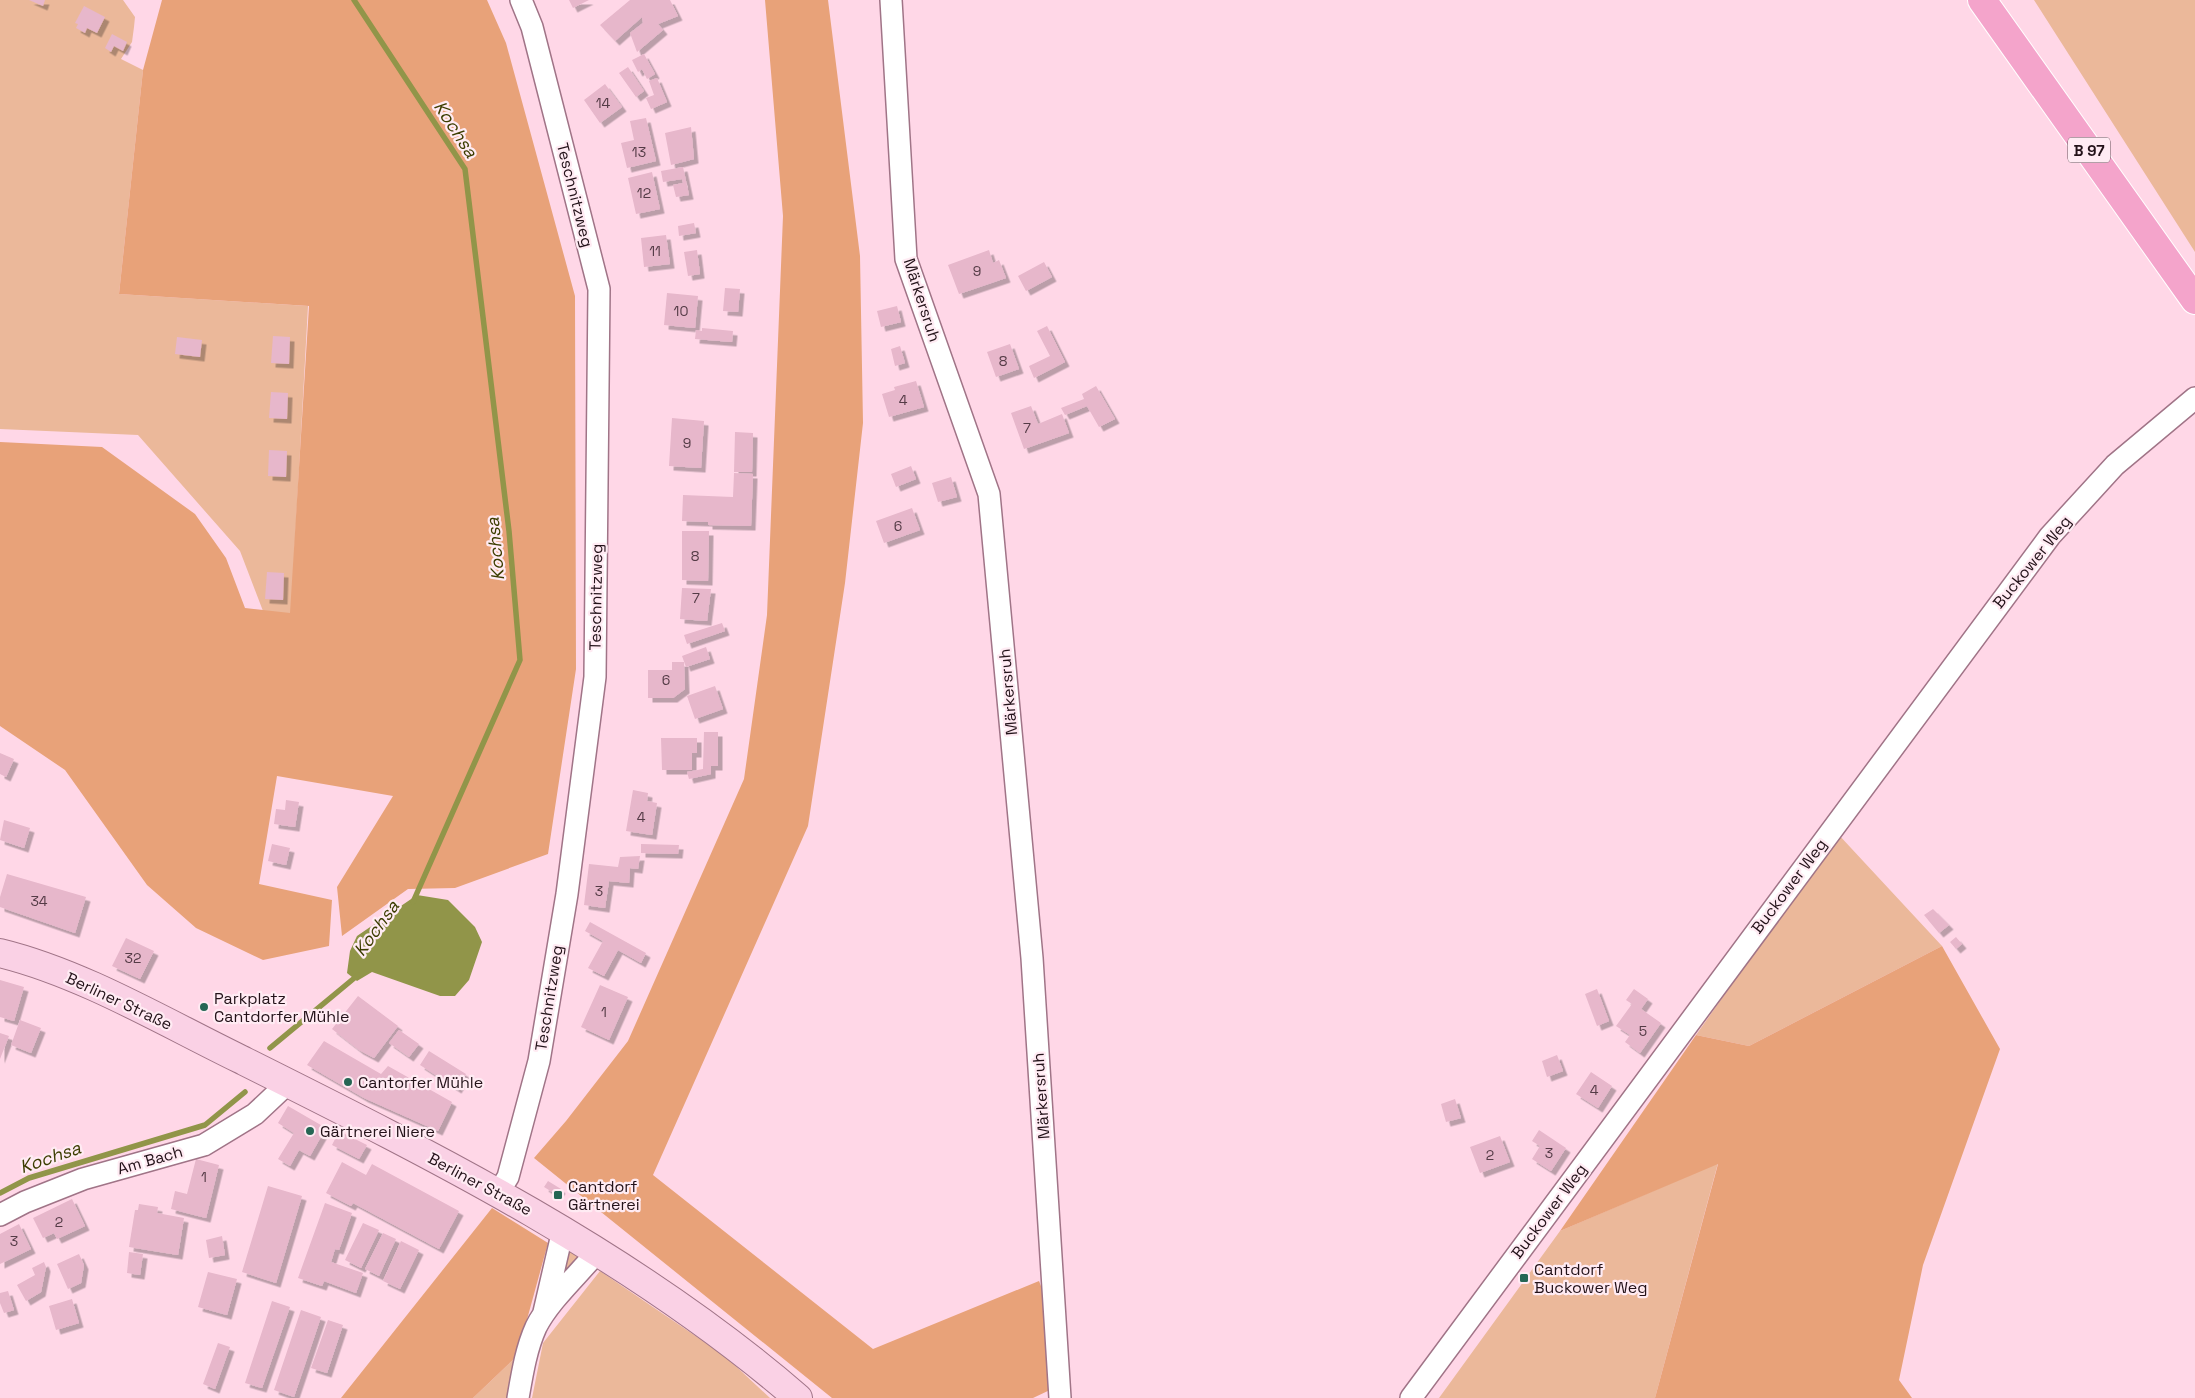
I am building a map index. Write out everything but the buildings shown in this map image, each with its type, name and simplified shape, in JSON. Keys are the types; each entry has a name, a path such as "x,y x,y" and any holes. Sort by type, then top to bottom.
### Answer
{"main road":[{"name":"B 97","path":"1982,0 2195,300"},
{"name":"Berliner Straße","path":"0,952 83,981 288,1083 498,1193 634,1274 717,1332 798,1398"}],"street":[{"name":"Teschnitzweg","path":"498,1193 508,1177 539,1060 567,894 595,677 599,290 532,27 521,0"},
{"name":"Märkersruh","path":"892,0 906,259 990,494 1032,958 1060,1398"},
{"name":"Buckower Weg","path":"1410,1398 2050,536 2115,465 2195,398"},
{"name":"Am Bach","path":"0,1215 25,1202 83,1180 204,1145 256,1114 288,1083"},
{"path":"518,1398 525,1362 536,1329 543,1315 562,1230"},
{"path":"543,1315 597,1252"}],"shaded area":[{"path":"0,0 123,0 135,17 132,42 121,59 143,70 119,294 308,306 291,614 263,611 240,551 138,435 0,429"},
{"path":"162,0 487,0 506,43 575,296 576,669 548,854 455,888 408,889 342,936 337,887 393,796 277,776 259,884 332,900 329,946 263,960 196,928 147,885 65,770 0,726 0,442 102,447 195,514 226,558 245,608 290,613 309,306 119,294 143,70"},
{"path":"765,0 828,0 860,256 863,423 845,583 808,826 653,1175 873,1349 1039,1281 1046,1299 1052,1389 1033,1398 832,1398 534,1158 566,1121 628,1041 744,779 767,615 783,216"},
{"path":"2034,0 2195,0 2195,252"},
{"path":"1838,834 1942,946 1749,1046 1696,1035"},
{"path":"1942,946 2000,1049 1923,1265 1899,1380 1912,1398 1655,1398 1718,1164 1560,1231 1696,1035 1749,1046"},
{"path":"1718,1163 1655,1398 1439,1398 1560,1231"},
{"path":"492,1208 548,1243 517,1356 473,1398 341,1398"},
{"path":"570,1250 578,1256 578,1260 560,1291 561,1256"},
{"path":"600,1271 725,1356 770,1398 532,1398 543,1343"},
{"path":"517,1356 510,1398 473,1398"}],"water":[{"path":"417,895 448,900 475,927 482,942 469,980 455,996 440,996 372,972 357,981 347,973 350,951 357,936"}],"waterway":[{"name":"Kochsa","path":"354,0 465,169 509,531 520,660 413,902"},
{"name":"Kochsa","path":"270,1048 358,975"},
{"name":"Kochsa","path":"0,1193 29,1178 205,1125 245,1092"}],"place":[{"name":"Parkplatz Cantdorfer Mühle","path":"204,1007"},
{"name":"Cantorfer Mühle","path":"348,1082"},
{"name":"Gärtnerei Niere","path":"310,1131"},
{"name":"Cantdorf Gärtnerei","path":"558,1195"},
{"name":"Cantdorf Buckower Weg","path":"1524,1278"}]}
